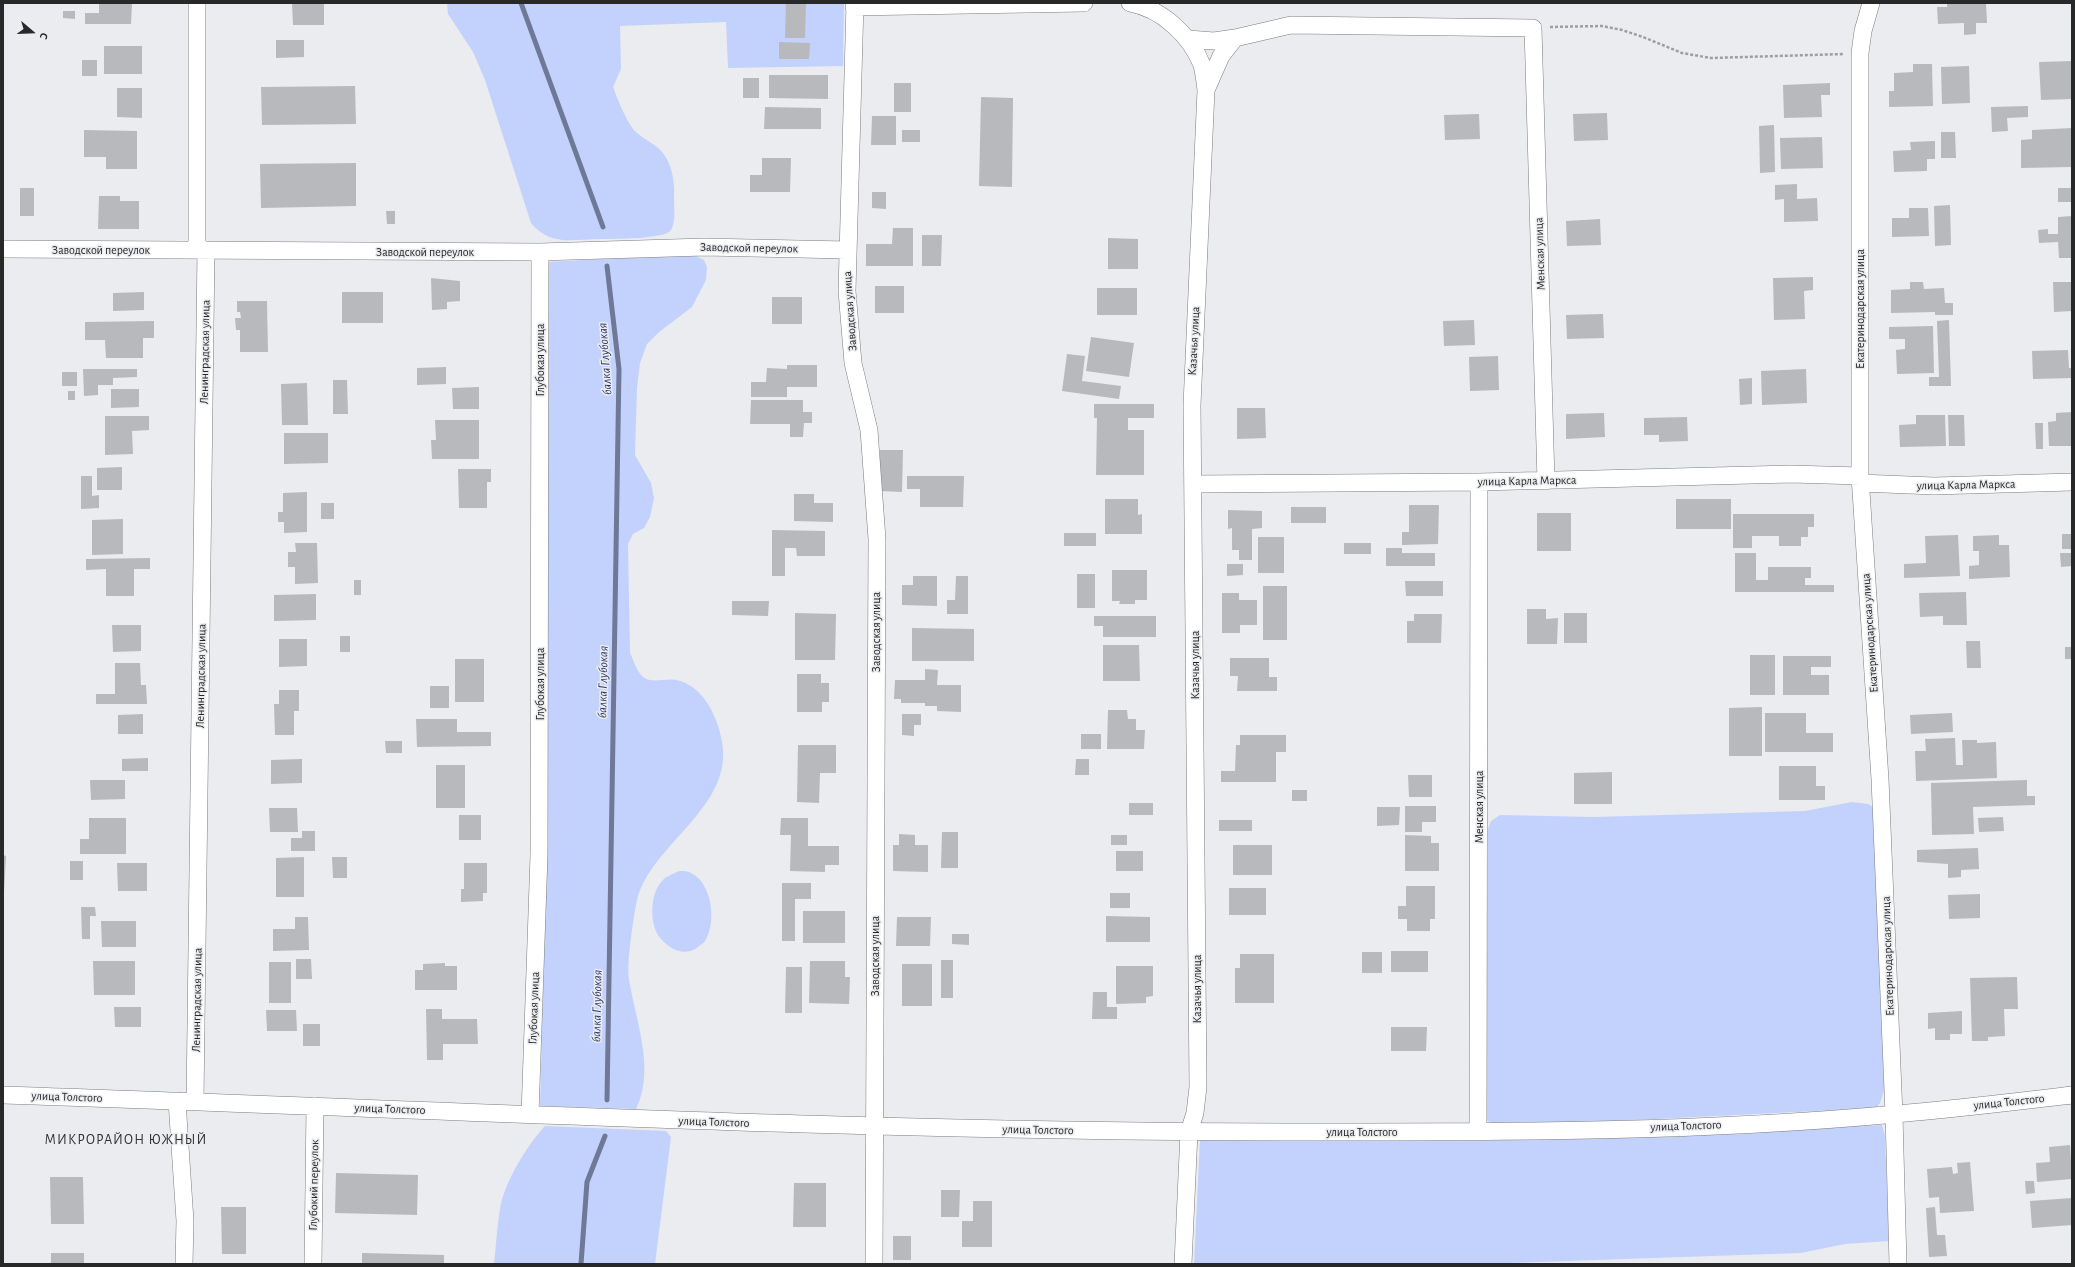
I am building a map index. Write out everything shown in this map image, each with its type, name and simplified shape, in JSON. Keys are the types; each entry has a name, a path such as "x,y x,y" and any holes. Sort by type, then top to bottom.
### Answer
{"street":[{"name":"Ленинградская улица","path":"195,1102 202,250 197,3"},
{"path":"855,5 1084,3"},
{"path":"1130,3 1145,7 1165,18 1188,39 1214,40 1235,38 1292,25 1533,28"},
{"name":"Екатеринодарская улица","path":"1871,3 1865,23 1860,54 1860,480 1880,779 1894,1115 1898,1264"},
{"name":"Заводская улица","path":"855,5 846,291 853,363 870,430 877,538 874,1264"},
{"name":"Менская улица","path":"1533,28 1546,481"},
{"path":"1206,90 1221,56 1235,38"},
{"name":"Казачья улица","path":"1183,1264 1189,1132 1195,1112 1198,1087 1192,373 1206,90 1202,66 1188,39"},
{"name":"Заводской переулок","path":"3,249 540,252 704,246 847,250"},
{"name":"Глубокая улица","path":"530,1115 539,856 540,252"},
{"name":"улица Карла Маркса","path":"1194,484 1546,481 1792,474 1934,486 2072,482"},
{"name":"Менская улица","path":"1478,1132 1480,482"},
{"name":"улица Толстого","path":"3,1095 874,1128 1189,1132 1478,1132 1728,1125 1894,1115 2072,1095"},
{"path":"177,1101 185,1221 184,1264"},
{"name":"Глубокий переулок","path":"313,1264 315,1106"}],"path":[{"path":"1533,28 1602,26 1622,30 1643,37 1682,53 1711,58 1860,54"}],"shaded area":[{"path":"447,3 844,3 843,66 728,68 726,22 620,26 621,69 613,87 623,112 633,129 640,136 660,150 669,163 674,185 673,226 667,233 650,237 627,239 554,239 546,236 531,223 485,80 473,52 448,14"},
{"path":"692,254 704,260 707,267 706,280 692,307 658,333 647,344 640,363 637,388 635,455 651,483 654,498 650,517 644,528 633,534 628,544 630,653 643,677 650,680 676,680 686,683 701,695 713,713 720,732 722,742 722,765 716,786 704,806 658,861 645,880 637,900 628,972 644,1061 642,1094 636,1109 540,1106 548,790 547,262"},
{"path":"1852,802 1868,804 1873,807 1885,1088 1880,1103 1876,1108 1616,1121 1494,1124 1486,1120 1488,829 1491,821 1500,815 1593,817 1805,811"},
{"path":"679,871 690,872 698,878 704,885 710,904 711,924 709,933 704,942 688,952 678,951 661,939 654,926 652,910 655,893 658,886 666,877"},
{"path":"1882,1125 1885,1136 1889,1241 1845,1244 1801,1253 1479,1264 1194,1264 1200,1140 1476,1141"},
{"path":"545,1126 666,1131 671,1137 655,1264 494,1264 500,1209 506,1188 517,1165 531,1143"}],"building":[{"path":"786,3 806,3 805,38 785,38"},
{"path":"1947,3 1986,3 1987,23 1976,23 1976,34 1964,35 1964,23 1938,24 1937,7 1947,7"},
{"path":"99,4 132,4 131,24 85,24 85,13 99,13"},
{"path":"292,4 324,4 324,25 293,25"},
{"path":"63,11 75,11 75,19 63,18"},
{"path":"276,40 304,40 304,57 276,58"},
{"path":"779,42 810,43 809,59 779,59"},
{"path":"104,46 142,46 142,74 104,74"},
{"path":"82,60 97,60 97,76 82,76"},
{"path":"2072,61 2072,99 2041,100 2039,62"},
{"path":"1913,64 1932,64 1933,106 1889,107 1889,91 1894,91 1894,73 1913,72"},
{"path":"1969,66 1970,103 1942,104 1941,67"},
{"path":"769,75 828,75 828,99 769,98"},
{"path":"743,78 759,78 759,98 743,98"},
{"path":"894,83 911,83 911,112 894,112"},
{"path":"1830,83 1830,95 1821,95 1822,117 1784,118 1783,85"},
{"path":"355,86 356,124 262,125 261,87"},
{"path":"117,88 142,88 142,118 117,117"},
{"path":"981,97 1013,98 1012,187 979,186"},
{"path":"2028,106 2028,117 2007,118 2008,131 1992,132 1991,107"},
{"path":"765,107 821,108 821,129 764,129"},
{"path":"1607,113 1608,140 1574,141 1573,114"},
{"path":"1479,114 1480,139 1445,140 1444,115"},
{"path":"872,116 896,116 896,145 871,145"},
{"path":"1774,125 1775,172 1760,173 1759,126"},
{"path":"2072,128 2072,167 2021,168 2021,140 2032,139 2032,130"},
{"path":"84,130 137,131 137,169 106,169 106,157 84,157"},
{"path":"902,130 920,130 920,142 902,142"},
{"path":"1941,132 1955,132 1956,158 1941,158"},
{"path":"1822,137 1823,168 1781,169 1780,138"},
{"path":"1935,141 1935,159 1927,159 1927,171 1894,172 1893,151 1911,150 1910,142"},
{"path":"762,158 791,158 790,192 750,192 750,175 762,175"},
{"path":"356,163 356,206 261,208 260,164"},
{"path":"1797,184 1797,199 1817,198 1818,221 1784,222 1784,199 1775,200 1775,185"},
{"path":"20,188 34,188 34,216 20,216"},
{"path":"2058,188 2072,188 2072,202 2058,202"},
{"path":"872,192 886,192 886,209 872,208"},
{"path":"99,196 120,196 120,201 139,201 139,229 98,229"},
{"path":"1950,205 1951,245 1935,246 1934,206"},
{"path":"1909,208 1928,208 1929,236 1892,237 1892,218 1909,218"},
{"path":"386,211 395,211 395,224 387,224"},
{"path":"2072,216 2072,258 2059,258 2058,242 2039,243 2038,230 2048,229 2048,234 2058,234 2058,217"},
{"path":"1600,219 1601,245 1567,246 1566,221"},
{"path":"893,228 913,228 913,266 866,266 866,244 892,244"},
{"path":"922,235 942,235 941,266 922,266"},
{"path":"1108,238 1138,239 1138,269 1108,269"},
{"path":"1813,277 1813,290 1804,291 1805,319 1774,320 1773,278"},
{"path":"431,278 460,281 460,301 447,302 447,309 432,310"},
{"path":"1910,282 1923,282 1924,289 1944,288 1945,303 1953,303 1953,315 1935,315 1935,312 1891,313 1891,290 1910,289"},
{"path":"2053,282 2072,282 2072,311 2054,312"},
{"path":"875,286 904,286 904,313 875,313"},
{"path":"1097,288 1137,288 1137,315 1097,315"},
{"path":"144,292 144,310 113,311 113,293"},
{"path":"342,292 383,292 383,323 342,323"},
{"path":"772,297 802,297 802,324 772,324"},
{"path":"237,301 267,301 268,352 240,352 240,330 236,330 235,318 241,318 240,312 237,312"},
{"path":"1603,314 1604,338 1567,339 1566,315"},
{"path":"1474,320 1475,345 1444,346 1443,321"},
{"path":"1949,320 1951,386 1929,386 1929,377 1939,377 1937,321"},
{"path":"154,321 154,338 143,338 143,358 106,358 105,340 85,340 85,322"},
{"path":"1933,326 1934,373 1897,374 1896,350 1905,349 1905,339 1889,339 1889,327"},
{"path":"1091,337 1134,343 1129,377 1086,371"},
{"path":"2068,350 2069,368 2072,368 2072,378 2033,379 2032,351"},
{"path":"1067,354 1085,356 1082,381 1121,386 1119,399 1062,391"},
{"path":"1498,356 1499,390 1470,391 1469,357"},
{"path":"787,365 817,365 817,387 787,387 787,397 751,397 751,382 766,382 767,368 787,369"},
{"path":"446,367 446,384 417,385 417,368"},
{"path":"83,369 137,369 137,377 113,378 113,385 98,385 98,395 84,396"},
{"path":"1806,369 1807,403 1762,405 1761,371"},
{"path":"62,372 77,372 77,386 62,386"},
{"path":"1752,378 1752,404 1740,405 1739,379"},
{"path":"333,380 347,380 348,414 333,414"},
{"path":"307,383 308,425 282,425 281,384"},
{"path":"479,387 479,409 453,409 452,388"},
{"path":"111,389 139,389 139,407 111,408"},
{"path":"68,391 75,391 75,400 68,400"},
{"path":"751,400 803,400 803,412 812,412 812,423 804,423 803,437 790,437 790,424 750,424"},
{"path":"1094,404 1154,404 1154,418 1128,418 1128,430 1144,430 1144,475 1096,475 1097,418 1094,418"},
{"path":"1237,408 1265,408 1266,438 1237,439"},
{"path":"2072,412 2072,446 2049,446 2048,422 2056,421 2056,413"},
{"path":"1604,413 1605,437 1566,439 1566,414"},
{"path":"1916,415 1945,415 1946,446 1900,447 1899,425 1916,424"},
{"path":"1948,415 1964,415 1965,446 1949,446"},
{"path":"105,416 149,416 149,430 132,431 133,454 105,455"},
{"path":"1687,417 1688,441 1659,442 1659,435 1644,435 1644,418"},
{"path":"435,420 479,420 479,459 432,459 431,440 436,440"},
{"path":"2035,423 2043,423 2043,449 2036,449"},
{"path":"284,433 328,433 328,463 284,464"},
{"path":"880,450 903,450 902,492 879,491"},
{"path":"122,467 122,490 97,490 97,468"},
{"path":"458,469 491,469 491,482 487,482 487,508 459,508"},
{"path":"81,476 92,476 92,496 99,495 99,508 81,509"},
{"path":"907,476 964,476 963,507 920,507 920,489 907,489"},
{"path":"307,492 307,532 284,533 284,522 278,522 278,512 283,512 283,493"},
{"path":"794,494 814,494 814,503 833,503 833,522 794,521"},
{"path":"1105,499 1138,499 1138,515 1142,514 1142,534 1105,534"},
{"path":"1676,499 1731,499 1731,529 1676,529"},
{"path":"321,503 334,503 334,519 321,519"},
{"path":"1409,505 1439,505 1438,544 1402,545 1402,532 1409,532"},
{"path":"1291,507 1326,507 1326,523 1291,523"},
{"path":"1228,510 1262,511 1262,528 1252,529 1252,560 1239,560 1239,550 1232,550 1232,528 1228,529"},
{"path":"1537,513 1571,513 1571,551 1537,551"},
{"path":"1733,514 1814,514 1814,527 1808,527 1808,537 1801,537 1801,546 1779,546 1779,536 1752,536 1752,548 1733,548"},
{"path":"123,519 123,554 92,555 92,520"},
{"path":"772,530 825,531 825,556 797,556 796,548 785,548 785,576 772,576"},
{"path":"1064,533 1096,533 1096,546 1064,546"},
{"path":"2062,534 2072,534 2072,549 2062,549"},
{"path":"1958,535 1960,576 1904,578 1904,564 1926,563 1925,536"},
{"path":"1999,535 1999,545 2009,545 2010,577 1969,579 1969,566 1979,565 1979,551 1973,551 1973,536"},
{"path":"1258,537 1284,537 1284,573 1258,573"},
{"path":"295,543 317,543 318,583 295,584 295,567 288,567 288,552 296,552"},
{"path":"1344,543 1371,543 1371,554 1344,554"},
{"path":"1386,548 1402,548 1402,553 1435,553 1435,566 1386,566"},
{"path":"1735,553 1756,553 1756,580 1768,580 1768,567 1811,567 1811,578 1805,578 1805,585 1834,585 1834,592 1735,592"},
{"path":"2060,553 2072,553 2072,566 2061,567"},
{"path":"150,558 150,569 134,569 134,596 106,596 106,569 86,570 86,559"},
{"path":"1227,564 1243,564 1243,575 1227,576"},
{"path":"1112,570 1147,570 1147,600 1135,600 1135,604 1119,604 1120,601 1112,601"},
{"path":"1077,574 1095,574 1095,608 1077,608"},
{"path":"913,576 937,576 937,606 902,605 902,585 913,585"},
{"path":"956,576 968,576 968,614 947,614 947,600 955,600"},
{"path":"354,580 361,580 361,595 354,595"},
{"path":"1405,581 1443,581 1443,596 1406,596"},
{"path":"1263,586 1287,586 1287,640 1263,640"},
{"path":"1966,592 1967,625 1943,625 1943,616 1920,617 1919,593"},
{"path":"1222,593 1239,593 1239,600 1257,600 1257,625 1240,625 1240,633 1222,633"},
{"path":"316,594 316,620 274,621 274,595"},
{"path":"732,601 769,601 768,616 732,615"},
{"path":"1527,609 1546,609 1546,619 1558,618 1557,644 1527,644"},
{"path":"795,613 836,614 835,660 795,660"},
{"path":"1564,613 1587,613 1587,643 1564,643"},
{"path":"1414,614 1442,614 1441,643 1407,643 1407,621 1414,621"},
{"path":"1094,616 1156,616 1156,637 1103,637 1103,626 1094,626"},
{"path":"112,625 141,625 141,651 113,652"},
{"path":"912,628 974,629 974,661 912,661"},
{"path":"340,636 350,636 350,652 340,652"},
{"path":"279,639 307,639 307,666 279,667"},
{"path":"1966,641 1980,641 1981,668 1967,668"},
{"path":"1103,645 1139,645 1140,681 1103,681"},
{"path":"2065,647 2072,647 2072,659 2065,659"},
{"path":"1750,655 1775,655 1775,695 1750,695"},
{"path":"1783,656 1831,656 1831,667 1811,667 1811,675 1829,675 1829,695 1783,695"},
{"path":"1230,658 1269,658 1269,677 1277,677 1277,691 1237,691 1238,676 1230,676"},
{"path":"455,659 484,659 484,702 455,702"},
{"path":"115,663 140,663 141,685 146,685 147,704 96,704 96,694 115,694"},
{"path":"925,669 938,670 937,685 961,685 961,712 937,711 937,706 925,706 925,703 901,703 901,699 894,699 895,680 925,680"},
{"path":"797,674 821,674 821,683 829,683 829,702 822,702 822,712 797,712"},
{"path":"430,686 449,686 449,708 430,708"},
{"path":"279,690 299,690 299,711 294,711 294,735 275,735 274,704 279,704"},
{"path":"1762,707 1762,756 1729,756 1729,708"},
{"path":"1108,710 1127,710 1128,719 1136,719 1136,730 1145,730 1144,749 1107,749"},
{"path":"1765,713 1806,713 1806,733 1833,733 1833,752 1765,752"},
{"path":"1952,713 1953,732 1911,734 1910,715"},
{"path":"143,714 143,734 118,734 118,715"},
{"path":"902,714 921,714 921,725 914,725 914,736 902,735"},
{"path":"416,719 457,719 457,732 491,732 491,746 417,747"},
{"path":"1081,734 1101,734 1101,749 1081,749"},
{"path":"1240,735 1286,735 1286,752 1276,752 1276,782 1221,782 1221,771 1235,771 1236,745 1240,745"},
{"path":"1955,738 1956,765 1963,765 1962,740 1977,740 1977,743 1996,742 1997,778 1916,781 1915,751 1926,751 1925,739"},
{"path":"385,741 402,741 402,753 386,753"},
{"path":"798,745 836,745 836,773 820,773 819,803 797,802"},
{"path":"148,758 148,771 122,771 122,759"},
{"path":"302,759 302,783 271,784 271,760"},
{"path":"1076,759 1089,759 1089,775 1075,775"},
{"path":"436,765 465,765 465,808 436,808"},
{"path":"1779,766 1816,766 1816,786 1825,786 1825,800 1779,800"},
{"path":"1612,772 1612,804 1574,804 1574,773"},
{"path":"1408,775 1432,775 1432,797 1409,797"},
{"path":"90,780 125,780 125,799 91,800"},
{"path":"2027,780 2027,796 2035,796 2035,805 1973,807 1974,834 1932,835 1931,783"},
{"path":"1292,790 1307,790 1307,801 1292,801"},
{"path":"1129,803 1153,803 1153,815 1129,815"},
{"path":"1405,806 1436,806 1436,822 1422,822 1422,832 1405,832"},
{"path":"1377,807 1400,807 1399,825 1377,826"},
{"path":"269,808 297,808 298,832 270,832"},
{"path":"459,815 481,815 481,840 459,840"},
{"path":"2003,817 2004,831 1979,832 1978,818"},
{"path":"89,818 126,818 126,854 80,854 80,839 89,839"},
{"path":"781,818 808,818 808,846 839,846 839,865 825,865 825,872 790,871 791,835 780,835"},
{"path":"1219,820 1252,820 1252,831 1219,831"},
{"path":"302,831 315,831 315,851 291,851 291,838 302,838"},
{"path":"942,832 958,832 958,868 941,868"},
{"path":"899,834 915,835 915,845 928,845 928,872 893,871 893,845 899,845"},
{"path":"1111,835 1127,835 1127,845 1111,845"},
{"path":"1405,835 1431,836 1431,843 1439,843 1439,871 1405,871"},
{"path":"1233,845 1272,845 1272,875 1233,875"},
{"path":"1978,848 1979,869 1961,870 1961,877 1948,878 1948,864 1917,862 1917,850"},
{"path":"1116,851 1143,851 1143,871 1116,871"},
{"path":"3,855 6,856 4,893 3,893"},
{"path":"304,857 304,897 276,897 276,858"},
{"path":"332,857 347,857 347,878 333,878"},
{"path":"70,861 83,861 83,880 70,880"},
{"path":"117,863 147,863 147,891 118,891"},
{"path":"464,863 487,863 487,893 483,893 483,901 461,902 461,889 464,889"},
{"path":"782,883 811,883 811,899 795,899 795,941 782,941"},
{"path":"1406,886 1435,886 1435,919 1430,919 1430,931 1407,931 1407,919 1398,919 1398,906 1406,906"},
{"path":"1229,888 1266,888 1266,915 1229,915"},
{"path":"1110,893 1130,893 1130,908 1110,908"},
{"path":"1980,894 1980,918 1949,919 1948,895"},
{"path":"81,907 95,907 96,916 90,916 90,939 82,939"},
{"path":"803,911 845,911 845,943 803,943"},
{"path":"1106,916 1150,917 1150,942 1106,942"},
{"path":"295,917 308,917 309,950 273,951 273,929 295,929"},
{"path":"897,917 931,917 930,946 896,946"},
{"path":"101,921 136,921 136,947 102,947"},
{"path":"952,934 969,934 969,945 952,944"},
{"path":"1391,951 1428,951 1428,972 1391,972"},
{"path":"1362,952 1382,952 1382,973 1362,973"},
{"path":"1240,954 1274,954 1274,1003 1235,1003 1235,968 1240,968"},
{"path":"296,959 311,959 312,979 296,979"},
{"path":"941,960 953,960 953,998 941,998"},
{"path":"93,961 135,961 135,995 94,995"},
{"path":"810,961 845,961 845,977 850,977 849,1004 809,1003"},
{"path":"269,962 291,962 291,1003 269,1003"},
{"path":"445,963 445,966 457,966 457,990 415,990 415,970 423,970 423,964"},
{"path":"902,964 932,964 932,1006 902,1006"},
{"path":"1116,966 1153,966 1153,996 1146,997 1146,1003 1116,1004"},
{"path":"786,967 802,967 802,1013 785,1013"},
{"path":"2017,977 2018,1009 2004,1009 2005,1036 1988,1037 1988,1041 1972,1041 1970,978"},
{"path":"1093,992 1107,992 1107,1007 1117,1007 1117,1019 1092,1019"},
{"path":"114,1007 141,1007 141,1027 115,1027"},
{"path":"426,1009 442,1009 442,1019 477,1019 478,1044 443,1044 443,1060 427,1060"},
{"path":"266,1010 296,1010 297,1031 267,1031"},
{"path":"1962,1011 1962,1034 1950,1034 1950,1040 1935,1040 1935,1028 1928,1029 1928,1013"},
{"path":"303,1024 320,1024 320,1046 303,1046"},
{"path":"1391,1027 1427,1027 1426,1051 1391,1051"},
{"path":"2070,1145 2072,1179 2037,1182 2036,1163 2050,1162 2049,1147"},
{"path":"1970,1162 1974,1211 1940,1213 1939,1197 1929,1198 1927,1169 1952,1167 1953,1174 1958,1173 1957,1163"},
{"path":"336,1173 418,1175 417,1215 335,1213"},
{"path":"50,1177 83,1177 84,1224 51,1224"},
{"path":"2025,1181 2034,1181 2035,1193 2026,1194"},
{"path":"794,1183 826,1183 826,1227 793,1227"},
{"path":"941,1190 960,1190 959,1217 941,1217"},
{"path":"2072,1198 2072,1225 2032,1228 2030,1201"},
{"path":"973,1201 992,1201 992,1247 962,1247 962,1221 973,1221"},
{"path":"221,1207 246,1207 246,1254 222,1254"},
{"path":"1935,1207 1937,1235 1945,1235 1947,1256 1929,1257 1926,1208"},
{"path":"893,1236 911,1236 911,1260 893,1260"},
{"path":"51,1253 84,1253 84,1264 51,1264"},
{"path":"362,1253 444,1255 444,1264 362,1264"}],"waterway":[{"name":"балка Глубокая","path":"521,3 603,227"},
{"name":"балка Глубокая","path":"607,266 619,369 607,1100"},
{"name":"балка Глубокая","path":"581,1264 587,1182 605,1136"}],"district":[{"name":"МИКРОРАЙОН ЮЖНЫЙ","path":"126,1140"}]}
